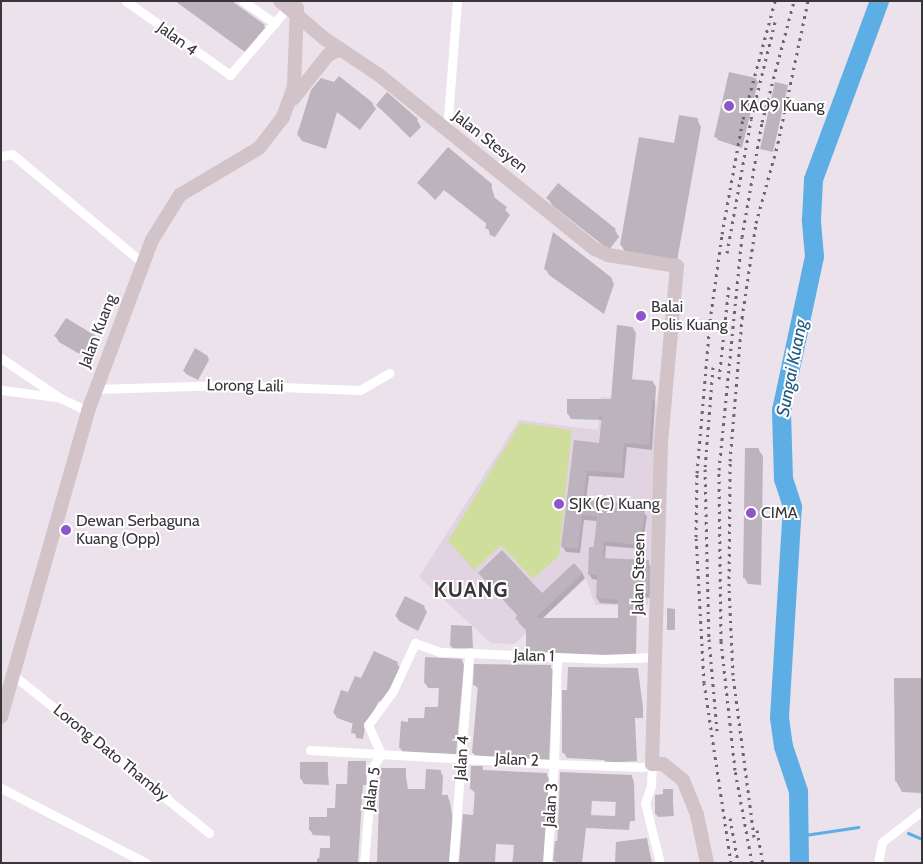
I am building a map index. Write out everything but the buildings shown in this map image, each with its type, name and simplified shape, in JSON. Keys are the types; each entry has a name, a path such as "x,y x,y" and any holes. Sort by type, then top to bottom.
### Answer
{"main road":[{"name":"Jalan Stesyen","path":"290,5 325,39 379,75 595,249 608,255 677,266"},
{"name":"Jalan Kuang","path":"1,717 88,411 143,263 159,224 180,195 259,148 290,104 296,68 290,5"},
{"path":"296,68 305,42 312,38 325,39"},
{"path":"290,104 328,54 341,49"},
{"name":"Jalan Stesen","path":"652,764 661,443 677,266"},
{"path":"652,764 663,764 683,780 697,815 707,863"}],"street":[{"name":"Jalan 4","path":"126,1 230,75 275,23"},
{"path":"243,1 275,23 290,5"},
{"path":"447,131 457,1"},
{"path":"1,156 12,154 143,263"},
{"path":"1,358 60,398 88,411"},
{"name":"Lorong Laili","path":"96,389 227,385 360,390 390,373"},
{"path":"1,390 60,398"},
{"name":"Jalan 1","path":"415,643 440,652 557,657 654,657"},
{"name":"Jalan 5","path":"364,863 372,768 381,754 368,725 393,691 415,643"},
{"name":"Jalan 4","path":"453,863 469,653"},
{"name":"Jalan 3","path":"547,863 554,764 557,657"},
{"name":"Lorong Dato Thamby","path":"12,674 210,833"},
{"name":"Jalan 2","path":"310,750 462,757 554,764 652,764"},
{"path":"652,764 645,803 660,863"},
{"path":"1,788 146,863"},
{"path":"878,863 882,842 894,830 922,811"}],"shaded area":[{"name":"SJK (C) Kuang","path":"601,397 657,401 648,605 595,605 586,579 514,644 491,643 419,577 519,420 598,430"}],"green space":[{"path":"520,423 572,430 559,556 533,579 501,545 474,570 448,541"}],"waterway":[{"name":"Sungai Kuang","path":"799,863 798,791 783,746 779,717 792,506 783,479 781,410 814,256 811,219 813,179 879,1"},
{"path":"798,836 858,827"},
{"path":"908,833 922,839"}],"railway":[{"path":"731,863 704,683 696,537 697,473 710,321 722,234 743,119 775,1"},
{"path":"752,863 735,770 721,641 719,470 742,237 762,122 794,1"},
{"path":"754,837 733,675 729,586 730,461 742,318 756,223 778,143 808,1"},
{"path":"727,253 751,119 776,18"},
{"path":"719,379 729,285"},
{"path":"713,367 705,469 709,639 717,731"},
{"path":"730,818 738,862"},
{"path":"757,830 763,863"}],"place":[{"name":"KA09 Kuang","path":"729,106"},
{"name":"Balai Polis Kuang","path":"641,316"},
{"name":"SJK (C) Kuang","path":"559,504"},
{"name":"CIMA","path":"751,513"},
{"name":"Dewan Serbaguna Kuang (Opp)","path":"66,530"}],"district":[{"name":"KUANG","path":"471,590"}]}
